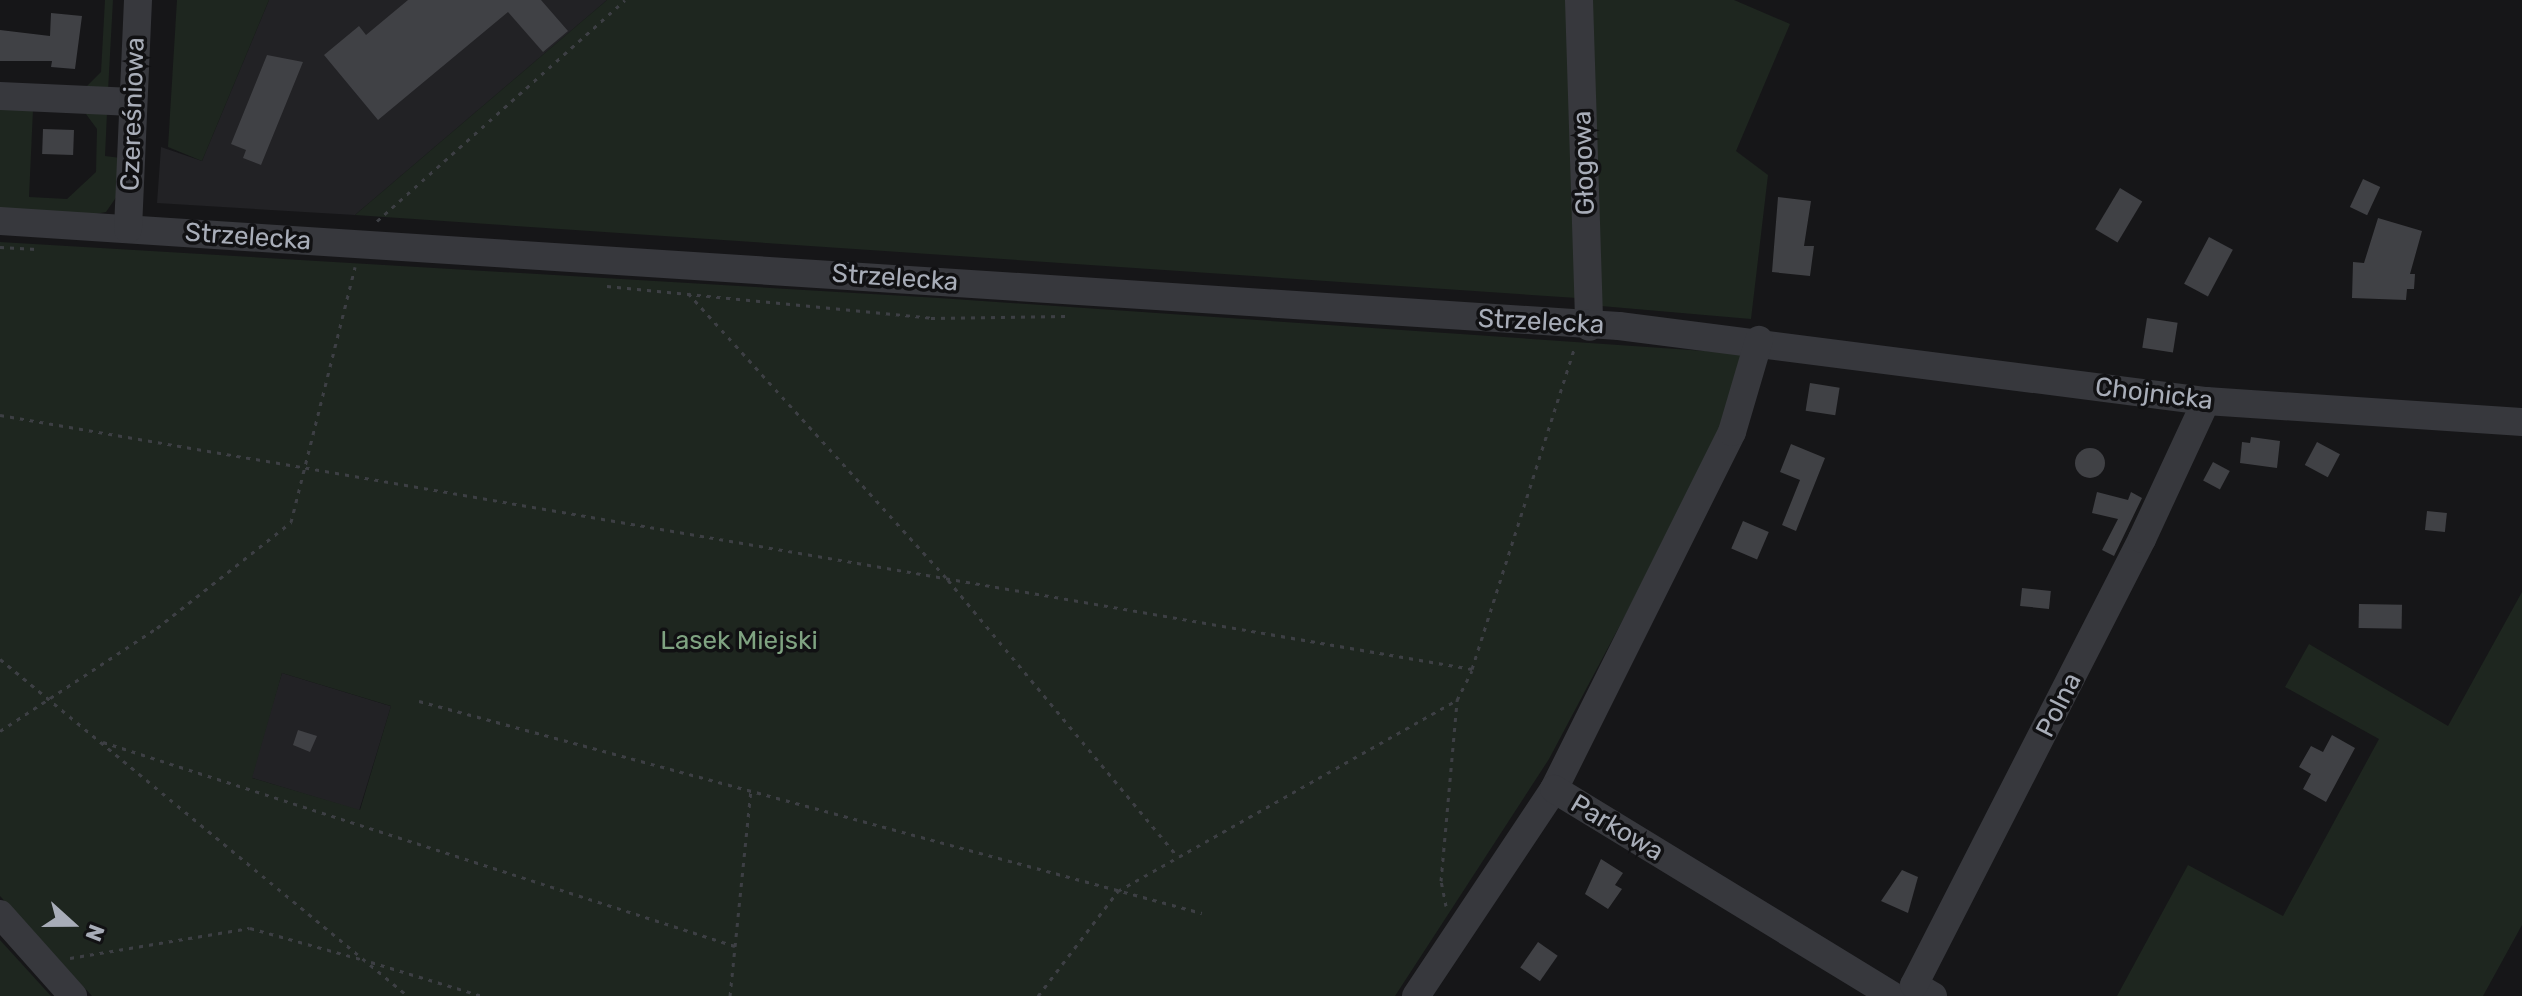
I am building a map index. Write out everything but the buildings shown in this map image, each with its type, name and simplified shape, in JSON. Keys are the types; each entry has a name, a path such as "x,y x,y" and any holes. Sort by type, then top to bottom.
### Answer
{"street":[{"name":"Czereśniowa","path":"128,229 138,0"},
{"name":"Głogowa","path":"1579,0 1582,337"},
{"path":"0,96 133,102"},
{"name":"Strzelecka","path":"0,221 661,264 1582,337 1759,340 1789,344"},
{"path":"1554,789 1732,432 1759,340"},
{"name":"Chojnicka","path":"1789,344 2206,401 2522,422"},
{"name":"Polna","path":"1912,993 2142,539 2206,401"},
{"name":"Parkowa","path":"1416,996 1554,789 1912,993"},
{"path":"0,914 73,996"}],"path":[{"path":"0,731 47,696 157,628 291,522 355,271 358,243 383,213 625,0"},
{"path":"661,264 948,580 1178,857"},
{"path":"1452,942 1441,881 1457,700 1472,669 1582,337"},
{"path":"0,415 1472,669"},
{"path":"0,659 408,996"},
{"path":"1038,996 1118,891 1457,700"},
{"path":"419,701 1202,913"},
{"path":"103,742 735,946"},
{"path":"730,996 751,791"},
{"path":"43,963 250,928 482,996"}],"shaded area":[{"path":"269,0 607,0 355,215 157,203 161,147 202,161"},
{"path":"282,673 391,706 359,811 250,777"}],"green space":[{"path":"105,0 113,0 108,91 87,86 101,72"},
{"path":"177,0 269,0 202,161 168,147"},
{"path":"607,0 1570,0 1577,298 355,215"},
{"path":"1592,0 1734,0 1790,24 1736,151 1768,175 1751,319 1601,306"},
{"path":"0,109 33,110 29,197 67,199 96,172 97,129 86,114 107,113 105,156 121,158 117,196 106,212 84,216 0,212"},
{"name":"Lasek Miejski","path":"0,242 939,298 1749,354 1724,429 1549,759 1395,996 92,996 0,896","holes":["282,673 391,706 360,810 252,778"]},
{"path":"2522,592 2522,925 2483,996 2117,996 2188,865 2283,916 2379,739 2285,687 2309,644 2448,726"},
{"path":"0,940 51,996 0,996"}]}
